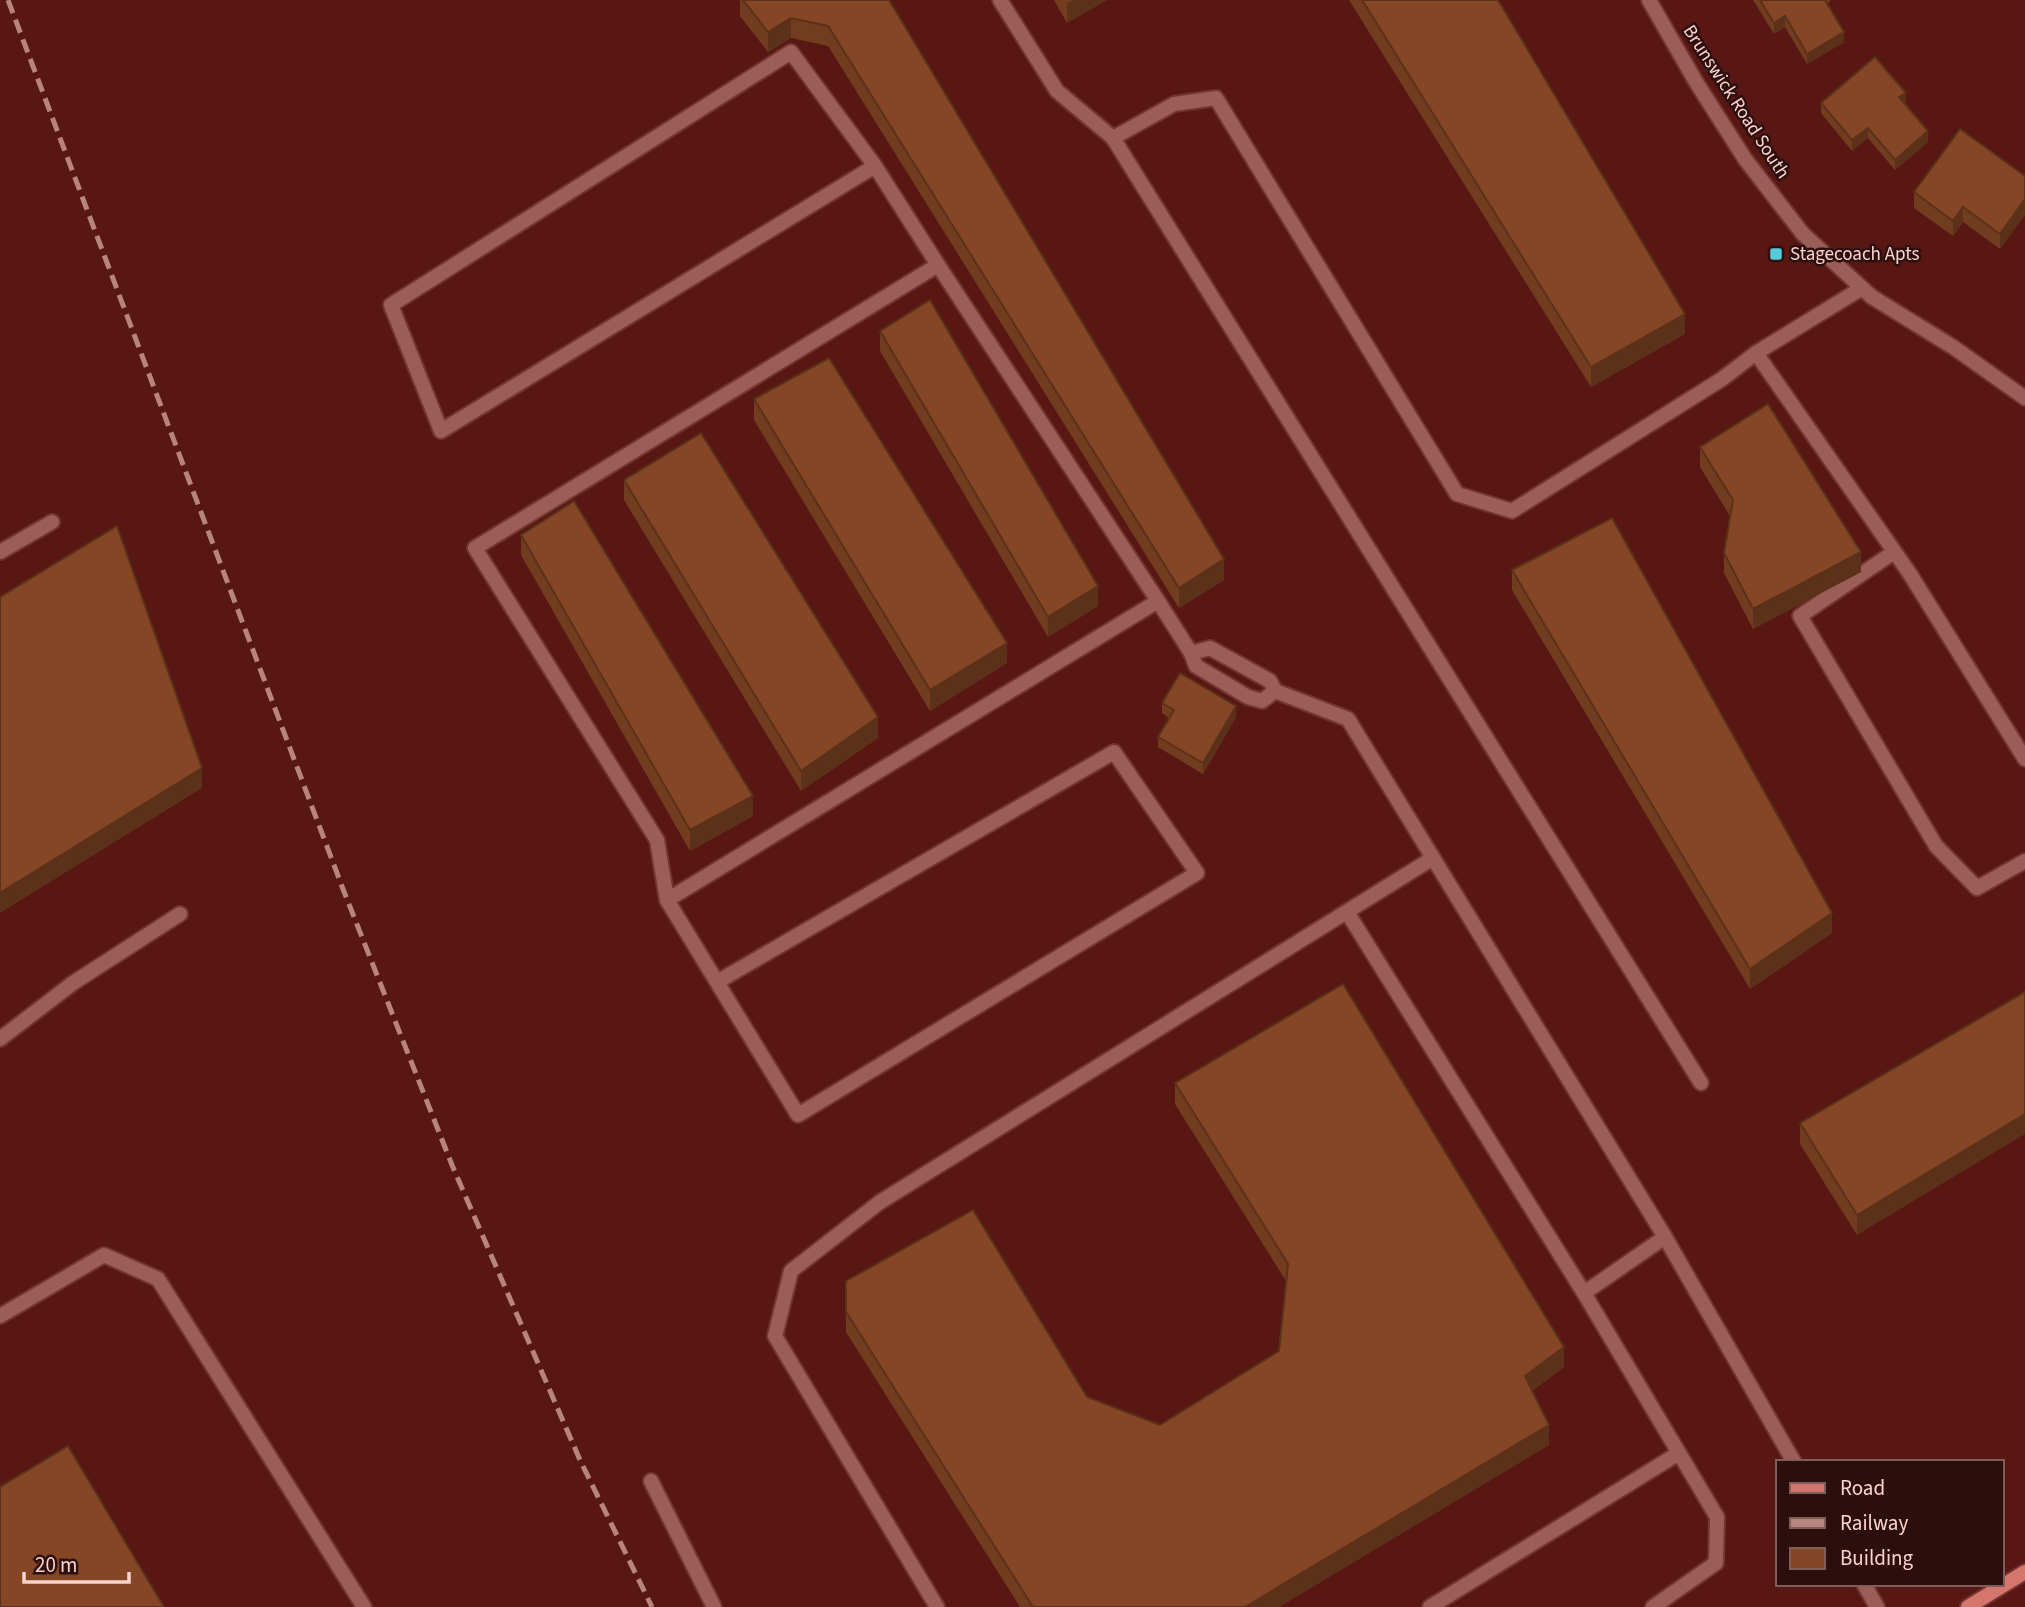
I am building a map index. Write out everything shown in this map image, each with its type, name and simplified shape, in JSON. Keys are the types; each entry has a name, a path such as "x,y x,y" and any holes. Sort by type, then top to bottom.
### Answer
{"main road":[{"path":"2004,1585 2025,1572"},
{"path":"1968,1607 2002,1586"}],"street":[{"path":"1000,0 1057,91 1113,138 1701,1083"},
{"name":"Brunswick Road South","path":"1650,1 1696,82 1745,159 1803,234 1872,297 1953,347 2025,398"},
{"path":"875,166 441,431 391,305 791,52 875,166 1158,601 1191,653 1196,666 1248,697 1262,701 1275,691"},
{"path":"1113,138 1174,104 1216,98 1457,494 1512,512 1722,379 1756,353 1862,288"},
{"path":"717,982 1114,752 1197,873 798,1115 667,900 657,841 475,548 938,265"},
{"path":"1756,353 1894,552 2025,759"},
{"path":"0,552 52,522"},
{"path":"1894,552 1800,616 1936,846 1977,888 2025,861"},
{"path":"667,900 1158,601"},
{"path":"1191,653 1210,648 1270,681 1275,691 1348,719 1665,1237 1793,1460"},
{"path":"937,1607 775,1336 791,1271 880,1202 1433,858"},
{"path":"1347,912 1584,1293 1717,1517 1716,1563 1653,1607"},
{"path":"0,1039 73,983 180,914"},
{"path":"1584,1293 1665,1237"},
{"path":"0,1315 104,1255 158,1279 364,1607"},
{"path":"1430,1607 1679,1452"},
{"path":"651,1481 714,1607"},
{"path":"1865,1586 1877,1607"}],"building":[{"path":"743,0 889,0 1224,559 1179,588 828,26 791,18 768,32"},
{"path":"1362,0 1498,0 1685,314 1591,367"},
{"path":"1760,0 1825,0 1844,32 1807,54 1785,16 1774,23"},
{"path":"1875,57 1906,93 1899,97 1928,131 1895,160 1868,128 1852,140 1821,103"},
{"path":"1960,129 2025,176 2025,199 2000,234 1963,207 1953,221 1914,192"},
{"path":"930,300 1098,586 1048,617 880,331"},
{"path":"829,358 1007,643 930,690 754,399"},
{"path":"1768,404 1861,552 1753,609 1724,553 1733,500 1700,447"},
{"path":"701,433 878,717 801,771 624,480"},
{"path":"574,501 753,796 690,830 521,535"},
{"path":"1612,518 1832,913 1750,969 1512,570"},
{"path":"117,526 202,768 0,893 0,597"},
{"path":"1180,673 1236,706 1203,763 1158,737 1174,710 1162,703"},
{"path":"1343,984 1564,1347 1525,1376 1549,1425 1245,1607 1033,1607 846,1312 846,1281 973,1210 1087,1397 1160,1425 1279,1351 1288,1264 1175,1083"},
{"path":"2025,992 2025,1114 1857,1215 1800,1123"},
{"path":"68,1446 164,1607 0,1607 0,1487"}],"railway":[{"path":"8,0 343,889 452,1165 580,1460 652,1607"}],"place":[{"name":"Stagecoach Apts","path":"1776,254"}]}
